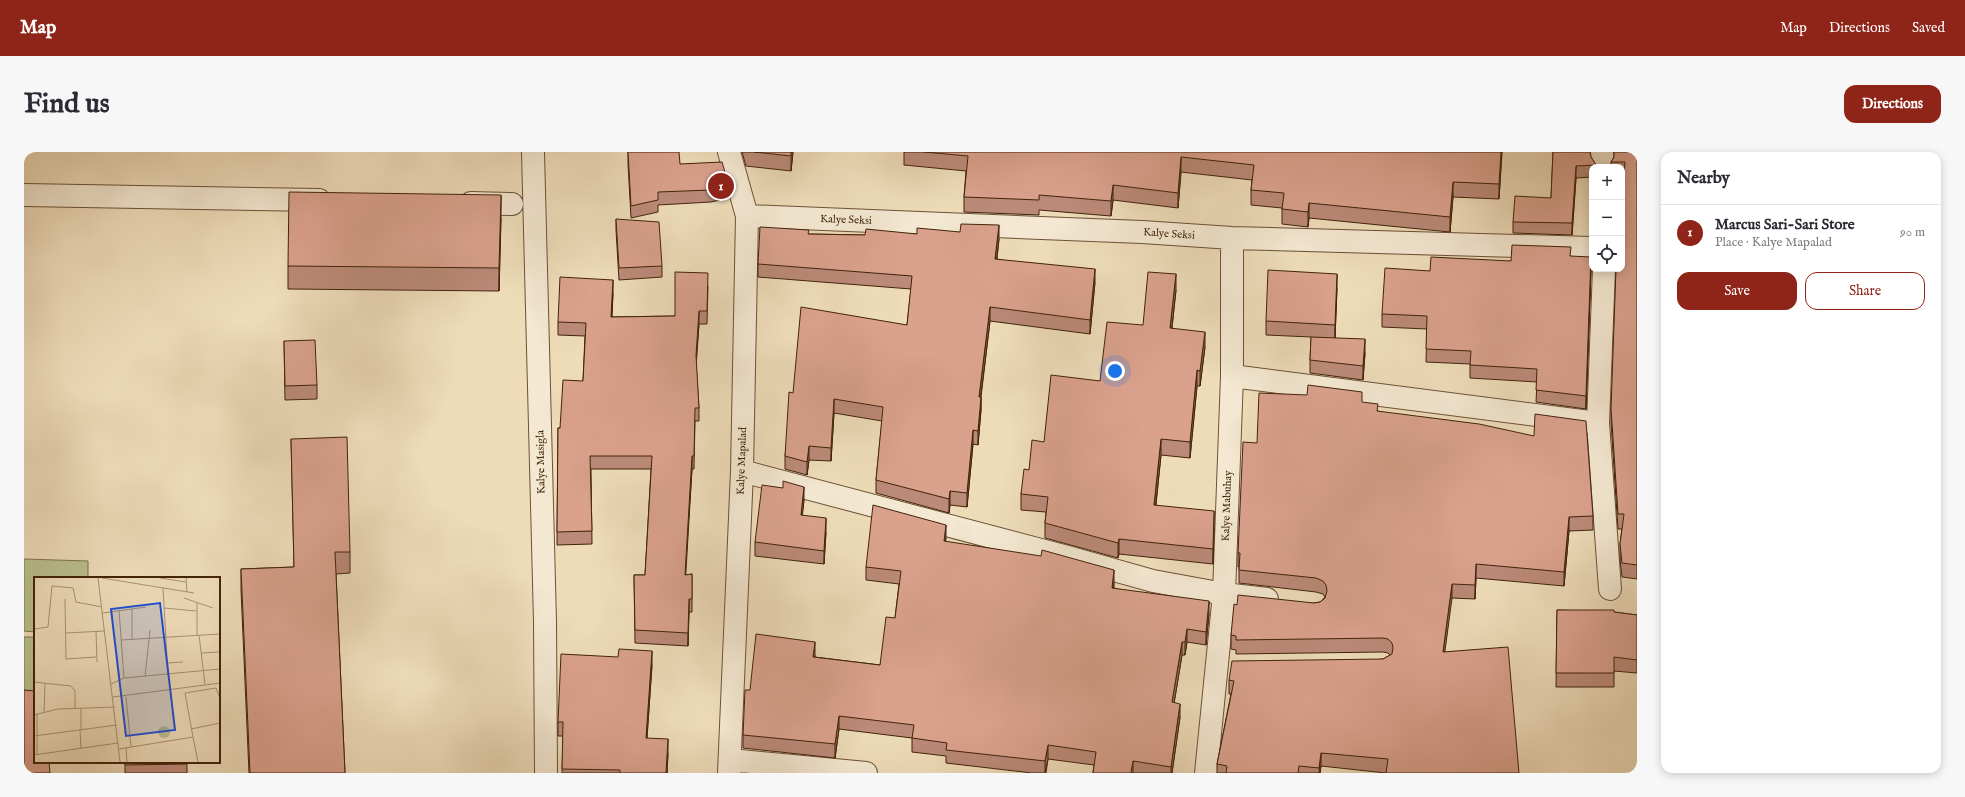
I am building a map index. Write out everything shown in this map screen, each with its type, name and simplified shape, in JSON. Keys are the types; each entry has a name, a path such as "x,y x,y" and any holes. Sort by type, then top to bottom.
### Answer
{"street":[{"name":"Kalye Masigla","path":"533,152 545,622 546,773"},
{"name":"Kalye Mapalad","path":"729,152 747,216 742,471 729,767"},
{"path":"1602,152 1602,164"},
{"path":"24,195 336,201"},
{"path":"448,203 512,204"},
{"name":"Kalye Seksi","path":"747,216 1142,232 1232,238 1589,248"},
{"name":"Kalye Mabuhay","path":"1206,773 1224,594 1232,376 1232,238"},
{"path":"1604,272 1598,423 1610,589"},
{"path":"1232,376 1598,423"},
{"path":"742,471 1153,581 1224,594 1285,600"},
{"path":"729,767 866,773"}],"green space":[{"path":"24,559 88,561 88,577 34,577 34,632 24,631"},
{"path":"24,637 34,637 34,707 24,707"}],"building":[{"path":"628,152 679,152 680,164 722,162 729,186 711,190 658,192 658,200 631,206"},
{"path":"754,152 791,152 791,156"},
{"path":"924,152 1501,152 1499,184 1453,182 1450,217 1309,203 1308,212 1282,209 1284,193 1251,190 1254,165 1181,157 1178,193 1113,185 1111,201 1039,195 1039,200 964,197 968,156"},
{"path":"1553,152 1590,152 1595,164 1576,166 1572,223 1513,222 1515,196 1551,198"},
{"path":"1614,152 1637,152 1637,565 1622,563 1620,544 1624,514 1618,514 1611,408 1616,272 1625,272 1625,162 1611,162 1614,157"},
{"path":"289,192 501,195 499,268 288,266"},
{"path":"616,219 659,222 662,266 619,268"},
{"path":"961,224 999,225 995,259 1095,269 1090,320 990,307 979,397 981,397 978,431 973,430 967,493 950,491 949,499 876,480 883,407 834,399 831,448 809,446 807,462 785,456 789,392 793,393 801,307 907,325 912,276 758,264 760,227 809,230 808,234 865,235 866,229 917,234 917,228 960,232"},
{"path":"1512,245 1571,247 1570,256 1589,257 1589,272 1590,272 1586,396 1536,390 1537,369 1470,365 1471,351 1426,349 1427,316 1382,314 1385,268 1430,271 1431,257 1511,261"},
{"path":"1268,270 1337,274 1335,325 1266,321"},
{"path":"675,272 708,273 707,311 699,311 696,355 699,408 695,408 694,456 692,456 685,575 692,574 692,599 689,599 688,633 635,630 634,575 645,575 652,456 590,456 592,531 557,532 558,428 560,428 563,380 583,381 586,323 558,322 560,277 613,280 611,317 675,316"},
{"path":"1148,272 1176,274 1170,328 1205,332 1200,371 1197,370 1190,442 1161,439 1154,505 1214,511 1213,549 1119,539 1118,543 1045,523 1048,497 1021,494 1024,469 1029,470 1032,440 1044,442 1051,375 1100,381 1107,322 1143,325"},
{"path":"1311,337 1365,339 1363,366 1310,360"},
{"path":"315,340 317,385 285,386 284,341"},
{"path":"1308,385 1362,392 1362,402 1378,404 1377,411 1479,424 1534,436 1535,414 1586,421 1593,516 1569,517 1564,572 1476,564 1475,585 1452,584 1443,652 1508,647 1519,773 1386,773 1388,759 1321,753 1319,768 1299,766 1298,773 1226,773 1227,766 1217,764 1234,681 1229,680 1232,661 1383,659 1392,654 1392,643 1388,639 1383,638 1236,640 1236,636 1231,635 1234,604 1237,605 1238,595 1314,603 1320,602 1325,598 1327,591 1326,585 1323,581 1316,578 1239,570 1240,553 1238,553 1243,442 1257,443 1259,393 1307,395"},
{"path":"347,437 350,552 335,552 345,773 250,773 241,569 294,567 291,439"},
{"path":"783,481 804,487 801,515 826,518 824,551 755,542 762,485 783,488"},
{"path":"873,505 946,525 944,541 1041,556 1042,550 1114,570 1112,588 1209,601 1206,632 1187,629 1185,642 1182,642 1172,702 1180,704 1171,767 1133,761 1131,773 1093,773 1096,752 1048,745 1045,761 946,750 947,743 912,738 914,725 839,716 835,744 743,735 745,690 750,690 756,634 815,642 813,657 880,665 886,617 895,618 901,571 866,567"},
{"path":"1557,610 1614,610 1614,612 1637,615 1637,660 1614,657 1614,673 1556,673"},
{"path":"619,649 652,651 646,738 668,739 666,773 620,773 620,770 562,769 563,722 558,722 561,654 618,657"},
{"path":"24,690 34,691 34,763 49,763 50,773 24,773"},
{"path":"125,763 187,763 187,764 125,765"}],"place":[{"name":"Marcus Sari-Sari Store","path":"721,186"}]}
